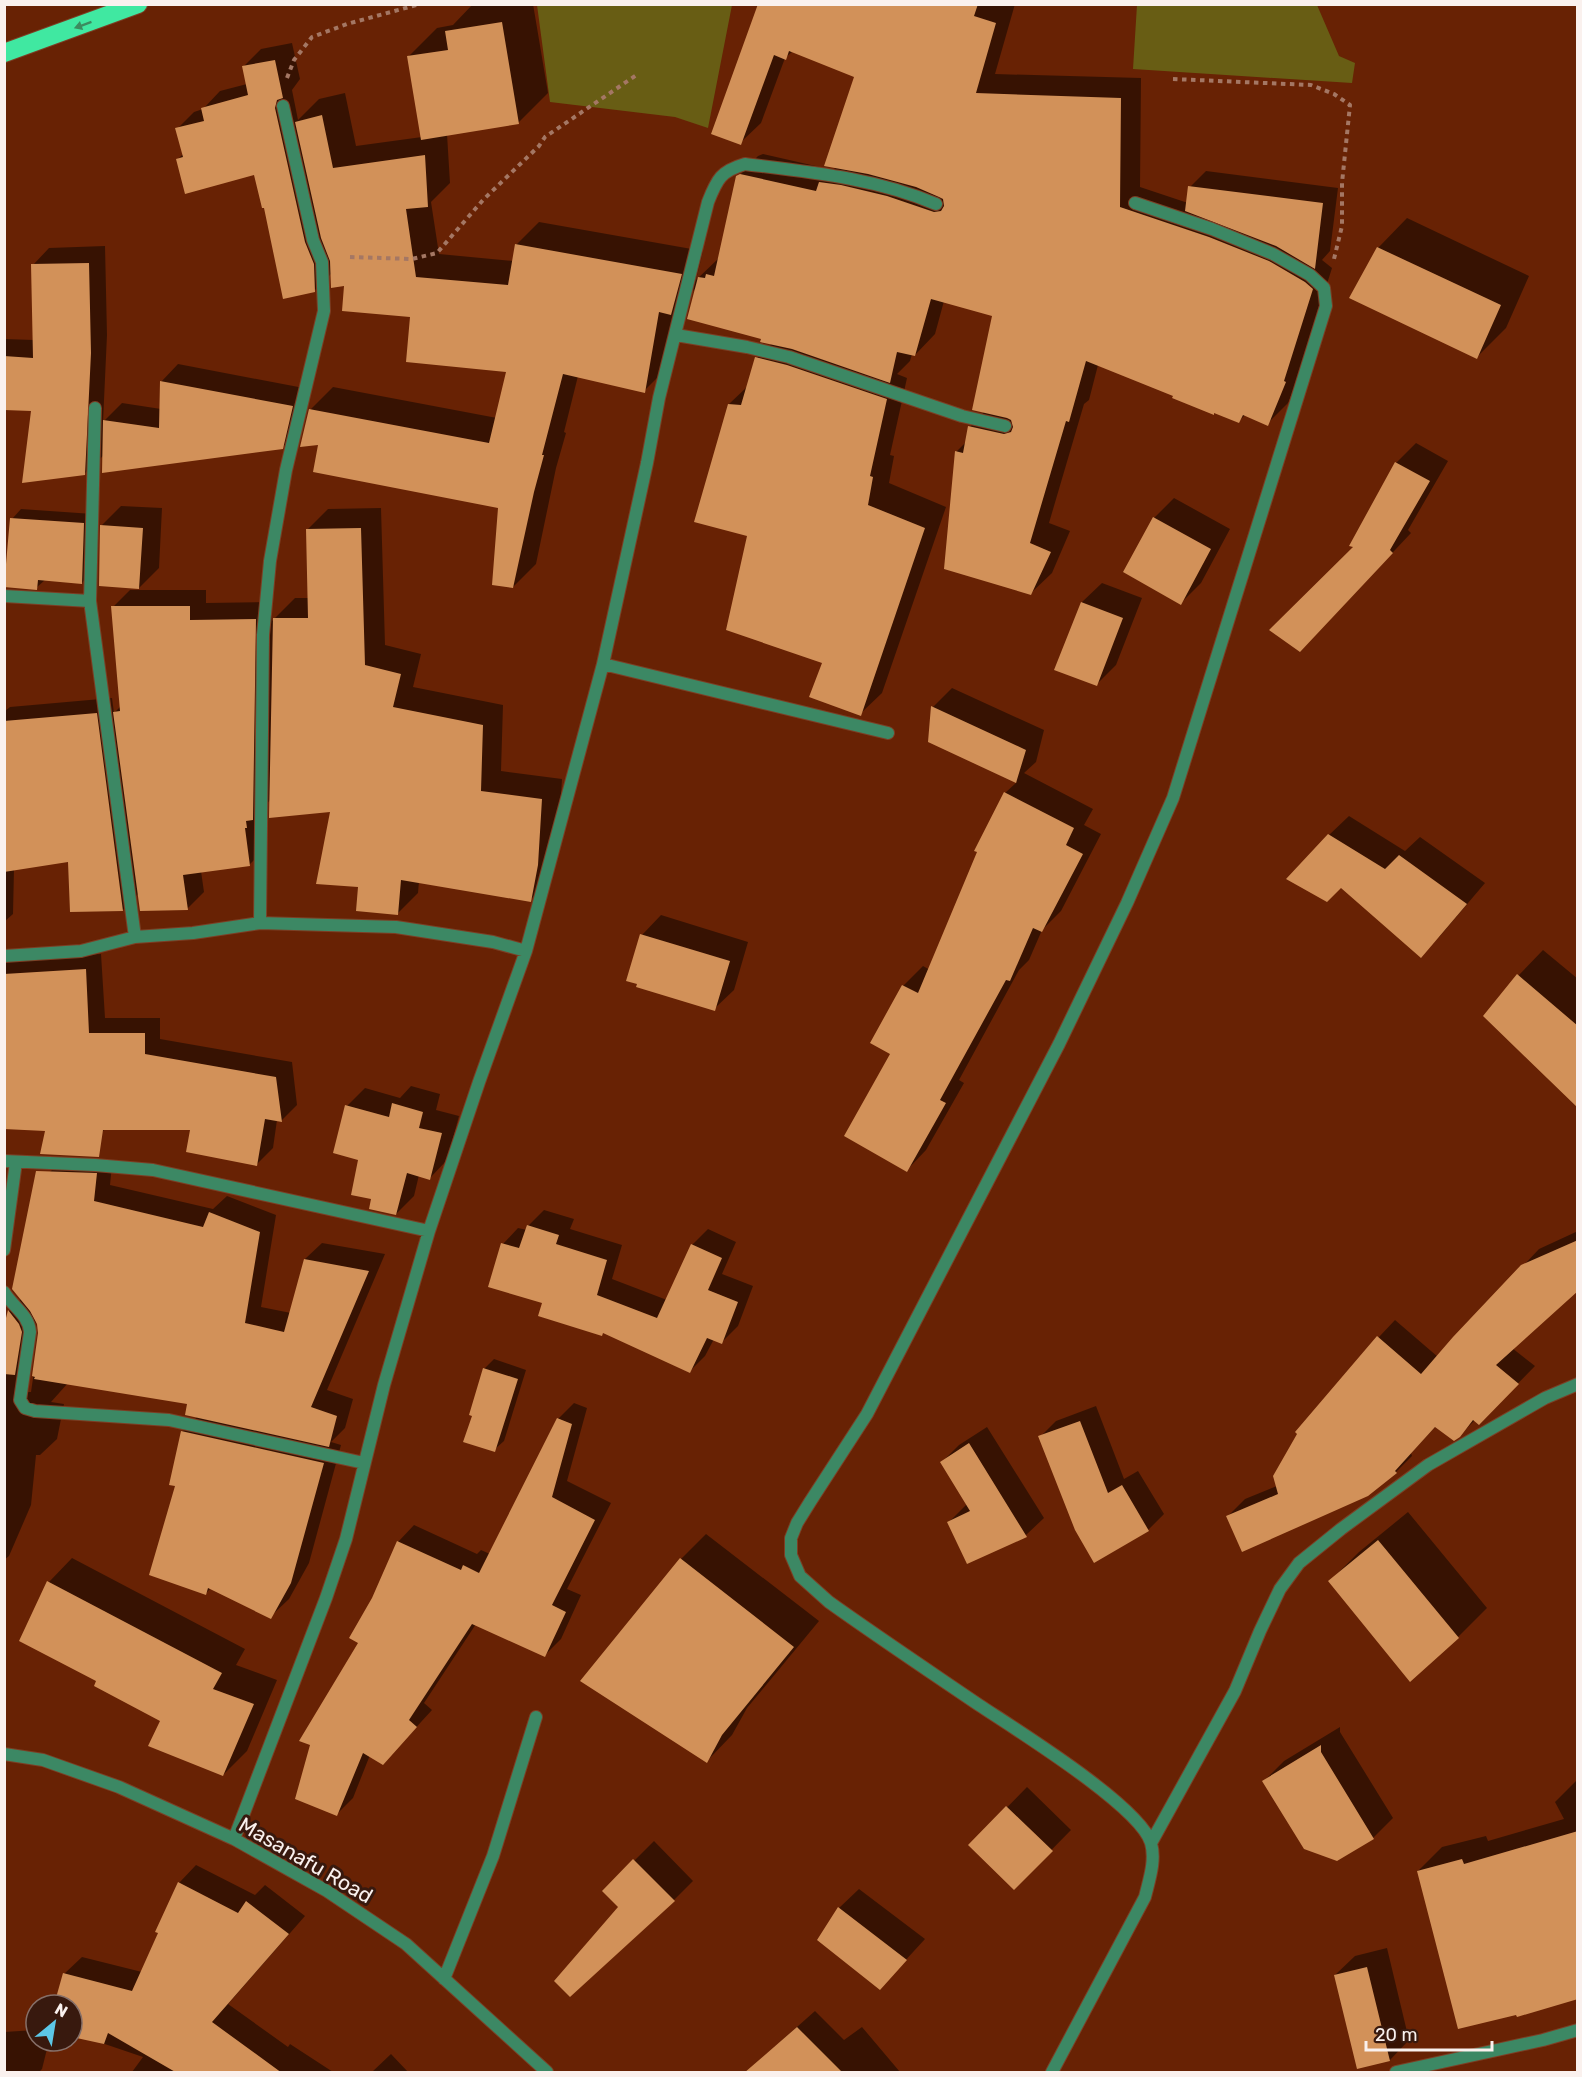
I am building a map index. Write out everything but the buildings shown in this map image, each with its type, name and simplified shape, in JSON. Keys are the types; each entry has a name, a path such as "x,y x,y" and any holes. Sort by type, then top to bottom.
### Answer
{"highway":[{"path":"4,53 138,4"}],"street":[{"path":"260,923 263,635 269,572 286,470 324,311 322,262 314,240 283,106"},
{"path":"234,1839 326,1598 346,1539 384,1385 429,1231 526,951 603,664 648,463 659,398 708,202 716,182 728,169 745,164 875,183 907,191 936,204"},
{"path":"1052,2073 1145,1897 1153,1866 1151,1843 1139,1824 1119,1804 1079,1773 829,1602 800,1575 791,1555 791,1538 797,1523 867,1414 888,1374 1059,1044 1127,903 1164,819 1173,798 1326,306 1324,288 1310,275 1273,254 1212,229 1135,203"},
{"path":"676,335 789,357 962,416 1005,426"},
{"path":"95,408 90,601 135,937"},
{"path":"4,596 90,601"},
{"path":"603,664 888,733"},
{"path":"4,956 81,951 135,937 193,933 260,923 396,927 493,942 526,951"},
{"path":"4,1250 10,1161 153,1170 429,1231"},
{"path":"4,1292 9,1301 30,1323 20,1400 25,1408 35,1411 169,1420 364,1463"},
{"path":"1151,1843 1235,1691 1280,1589 1299,1563 1428,1465 1545,1398 1578,1384"},
{"path":"444,1978 493,1856 536,1717"},
{"name":"Masanafu Road","path":"4,1754 43,1760 119,1787 234,1839 327,1891 406,1944 540,2070"},
{"path":"1396,2073 1578,2030"}],"path":[{"path":"283,106 285,84 294,60 312,37 347,24 420,4"},
{"path":"322,262 347,257 412,259 437,253 483,200 539,146 545,137 638,74"},
{"path":"1173,79 1311,85 1334,94 1350,105 1342,183 1342,226 1324,288"}],"shaded area":[{"path":"537,5 732,5 708,128 675,117 550,102"},
{"path":"1137,5 1317,5 1339,56 1355,63 1352,83 1133,69"}]}
